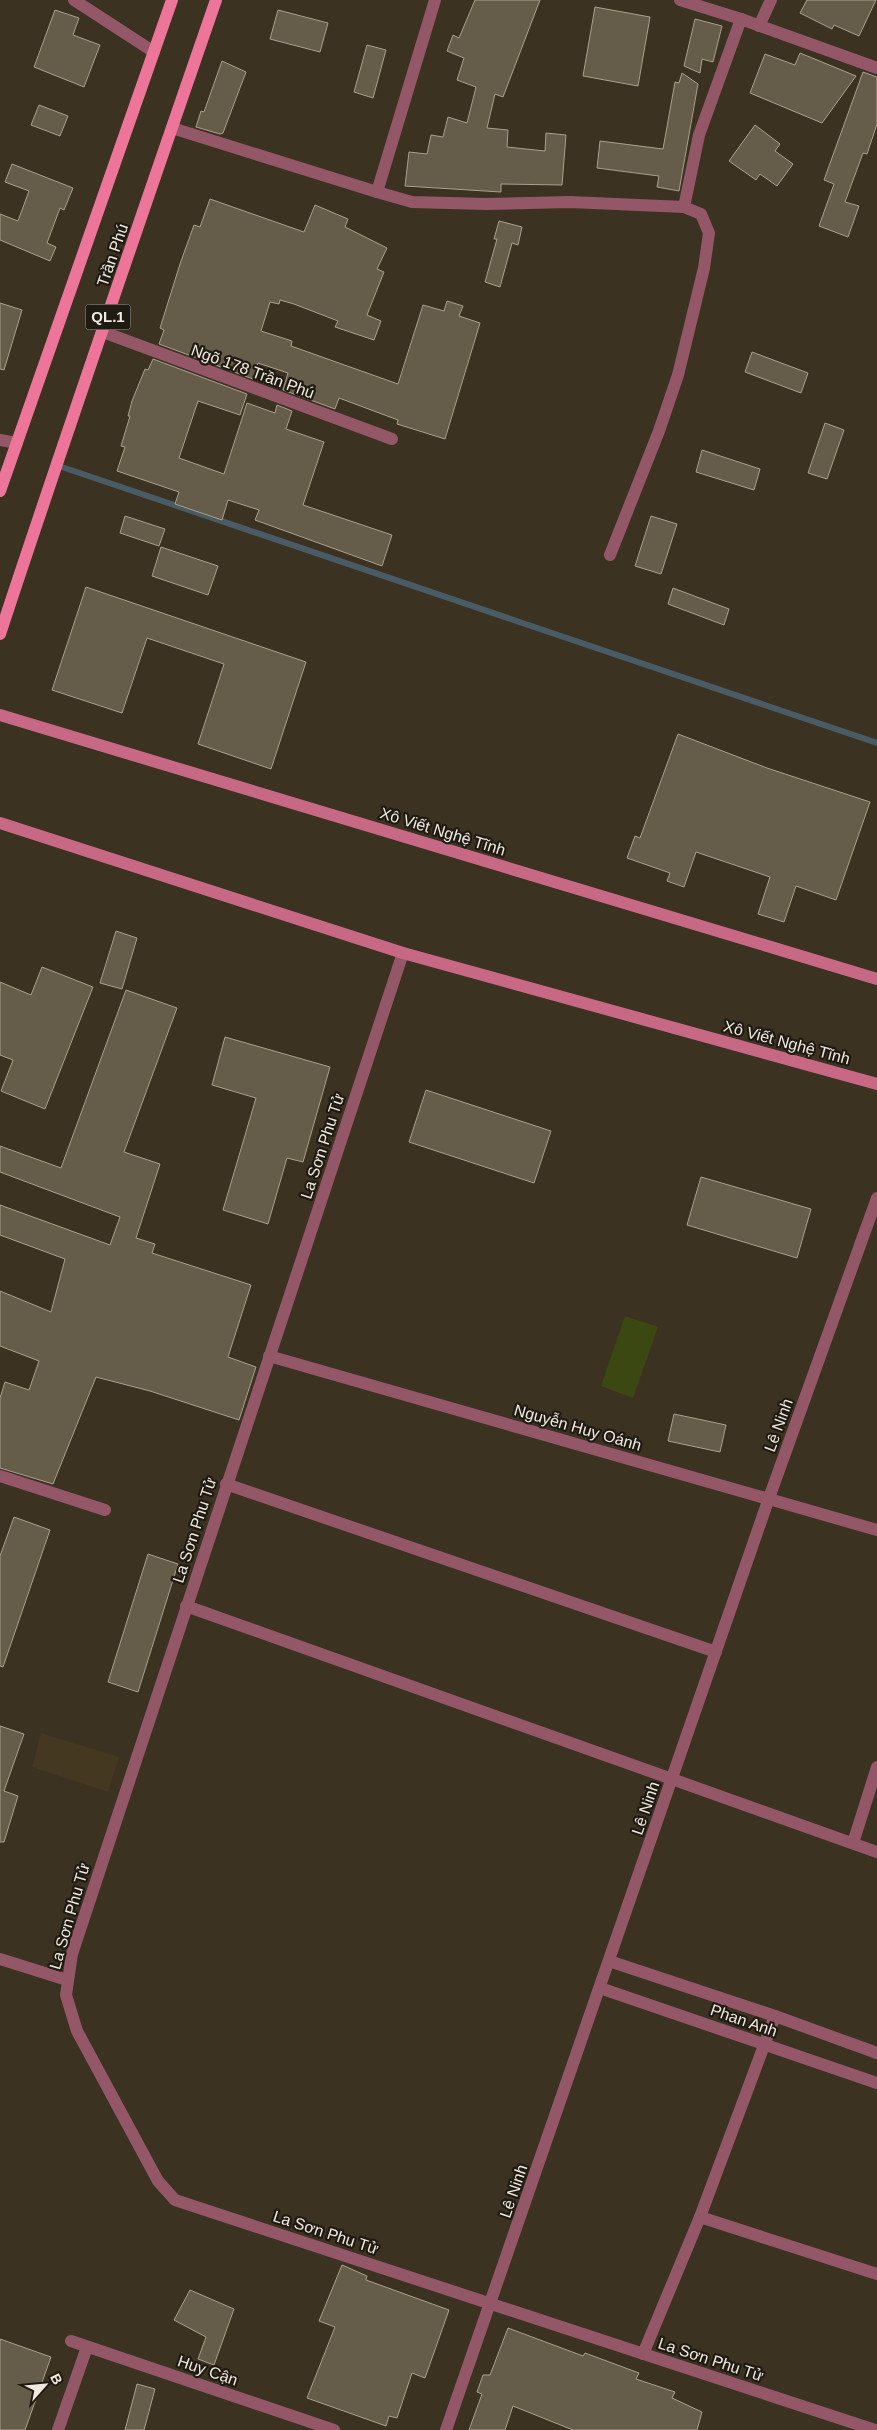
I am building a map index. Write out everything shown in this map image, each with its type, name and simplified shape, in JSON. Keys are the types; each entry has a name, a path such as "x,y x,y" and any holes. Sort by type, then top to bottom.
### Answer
{"main road":[{"name":"Trần Phú","path":"0,490 172,0"},
{"name":"Trần Phú","path":"0,634 76,405 103,332 216,0"}],"street":[{"path":"74,0 154,52"},
{"path":"377,192 435,0"},
{"path":"680,0 742,19 877,68"},
{"path":"759,26 771,0"},
{"path":"684,207 699,135 742,19"},
{"path":"172,128 412,202 486,204 570,202 684,207 701,214 709,233 704,268 678,376 659,431 610,555"},
{"name":"Ngõ 178 Trần Phú","path":"103,332 392,439"},
{"path":"0,440 17,443"},
{"name":"Xô Viết Nghệ Tĩnh","path":"0,715 877,979"},
{"name":"Xô Viết Nghệ Tĩnh","path":"0,823 403,953 877,1084"},
{"name":"La Sơn Phu Tử","path":"403,953 72,1954 66,1995 77,2031 158,2181 175,2200 875,2430"},
{"name":"Lê Ninh","path":"446,2430 492,2303 769,1498 877,1198"},
{"name":"Nguyễn Huy Oánh","path":"269,1356 877,1530"},
{"path":"0,1476 105,1510"},
{"path":"226,1484 716,1652"},
{"path":"186,1606 877,1852"},
{"path":"853,1843 877,1768"},
{"path":"0,1959 67,1980"},
{"name":"Phan Anh","path":"609,1961 776,2016 877,2053"},
{"name":"Phan Anh","path":"600,1988 877,2083"},
{"path":"643,2354 700,2217 776,2016"},
{"path":"700,2217 877,2274"},
{"name":"Huy Cận","path":"71,2341 334,2430"},
{"path":"58,2430 88,2346"}],"shaded area":[{"path":"41,1733 119,1757 108,1792 32,1767"}],"green space":[{"path":"625,1316 658,1327 633,1398 601,1386"}],"building":[{"path":"475,0 540,0 503,97 495,94 487,128 508,130 507,147 545,151 546,133 566,135 562,185 501,184 501,192 405,186 409,152 427,154 431,135 443,137 448,117 467,123 476,87 457,80 464,58 447,51 453,35 459,38"},
{"path":"807,0 876,0 859,36 834,25 832,29 800,13"},
{"path":"595,7 650,17 638,86 583,76"},
{"path":"55,10 79,18 73,35 100,45 84,87 34,67"},
{"path":"278,10 328,23 320,52 270,39"},
{"path":"695,19 722,26 713,62 702,59 700,73 684,66"},
{"path":"367,45 386,50 373,98 354,92"},
{"path":"800,53 856,76 822,123 750,93 765,54 795,65"},
{"path":"222,61 246,72 223,133 220,134 196,127 201,111 204,112"},
{"path":"863,72 877,77 877,124 867,154 863,153 845,202 859,206 848,237 819,226 834,184 824,180"},
{"path":"682,73 698,84 679,191 657,187 659,176 597,168 600,141 663,149 675,82 679,83"},
{"path":"39,105 68,116 60,136 31,125"},
{"path":"755,125 780,144 775,151 793,164 777,186 760,174 756,180 729,161"},
{"path":"12,164 73,188 64,210 60,208 47,243 56,247 50,261 0,240 0,214 18,221 29,191 5,182"},
{"path":"210,199 304,232 315,205 348,219 345,227 387,248 377,269 384,272 367,315 381,321 374,340 335,327 338,321 294,304 280,300 279,304 270,302 261,331 292,341 291,346 398,384 423,305 444,311 447,301 463,306 459,316 480,323 445,439 397,424 398,420 339,398 335,409 283,390 288,373 258,363 253,379 159,344 164,330 160,328 180,264 194,225 200,227"},
{"path":"499,221 522,227 518,245 512,243 500,287 485,282 497,239 494,239"},
{"path":"0,303 22,310 4,370 0,369"},
{"path":"752,352 808,373 801,393 745,372"},
{"path":"153,359 247,394 240,415 198,401 179,458 224,474 247,403 275,413 277,405 292,411 286,429 324,442 303,505 392,535 382,566 255,520 259,510 228,500 222,520 175,504 179,492 117,471 125,447 121,446 130,416 128,416 132,401 145,369 148,370"},
{"path":"825,423 844,430 827,479 808,473"},
{"path":"702,450 760,469 754,490 696,472"},
{"path":"125,516 165,529 159,546 120,533"},
{"path":"651,516 677,524 661,574 635,566"},
{"path":"161,547 218,566 208,595 152,576"},
{"path":"86,587 306,662 271,769 198,744 224,664 147,638 122,713 52,690"},
{"path":"673,588 729,609 724,625 668,604"},
{"path":"678,734 767,768 870,802 836,900 796,886 784,922 758,914 770,877 696,852 684,887 667,881 670,873 627,858 635,836 640,838"},
{"path":"116,931 137,938 122,989 100,983"},
{"path":"42,967 93,987 45,1109 1,1091 13,1060 0,1055 0,982 31,995"},
{"path":"126,990 177,1008 124,1152 160,1164 136,1238 155,1244 152,1253 251,1285 228,1357 256,1367 239,1420 150,1391 96,1377 53,1484 0,1468 0,1398 5,1382 29,1390 39,1361 0,1346 0,1291 51,1312 65,1259 0,1235 0,1205 110,1245 120,1217 0,1172 0,1146 61,1168"},
{"path":"225,1037 330,1067 303,1162 287,1158 268,1224 223,1210 256,1098 212,1085"},
{"path":"426,1090 551,1131 534,1183 409,1142"},
{"path":"701,1177 811,1209 797,1258 687,1225"},
{"path":"674,1414 726,1425 720,1452 668,1441"},
{"path":"14,1517 50,1530 3,1667 0,1666 0,1556"},
{"path":"148,1554 178,1564 138,1692 108,1682"},
{"path":"0,1726 24,1734 4,1791 18,1796 4,1842 0,1842"},
{"path":"342,2265 367,2276 366,2280 449,2310 425,2378 412,2373 397,2418 389,2416 386,2426 307,2398 335,2327 319,2321"},
{"path":"190,2290 234,2309 214,2365 198,2359 206,2337 174,2320"},
{"path":"508,2328 583,2356 585,2353 639,2373 636,2379 675,2392 672,2398 702,2412 697,2430 573,2430 513,2406 505,2430 469,2430 482,2394 477,2392 483,2375 490,2375"},
{"path":"0,2339 51,2357 25,2430 0,2430"},
{"path":"137,2384 155,2389 144,2430 125,2430"}],"waterway":[{"path":"59,466 877,743"}]}
